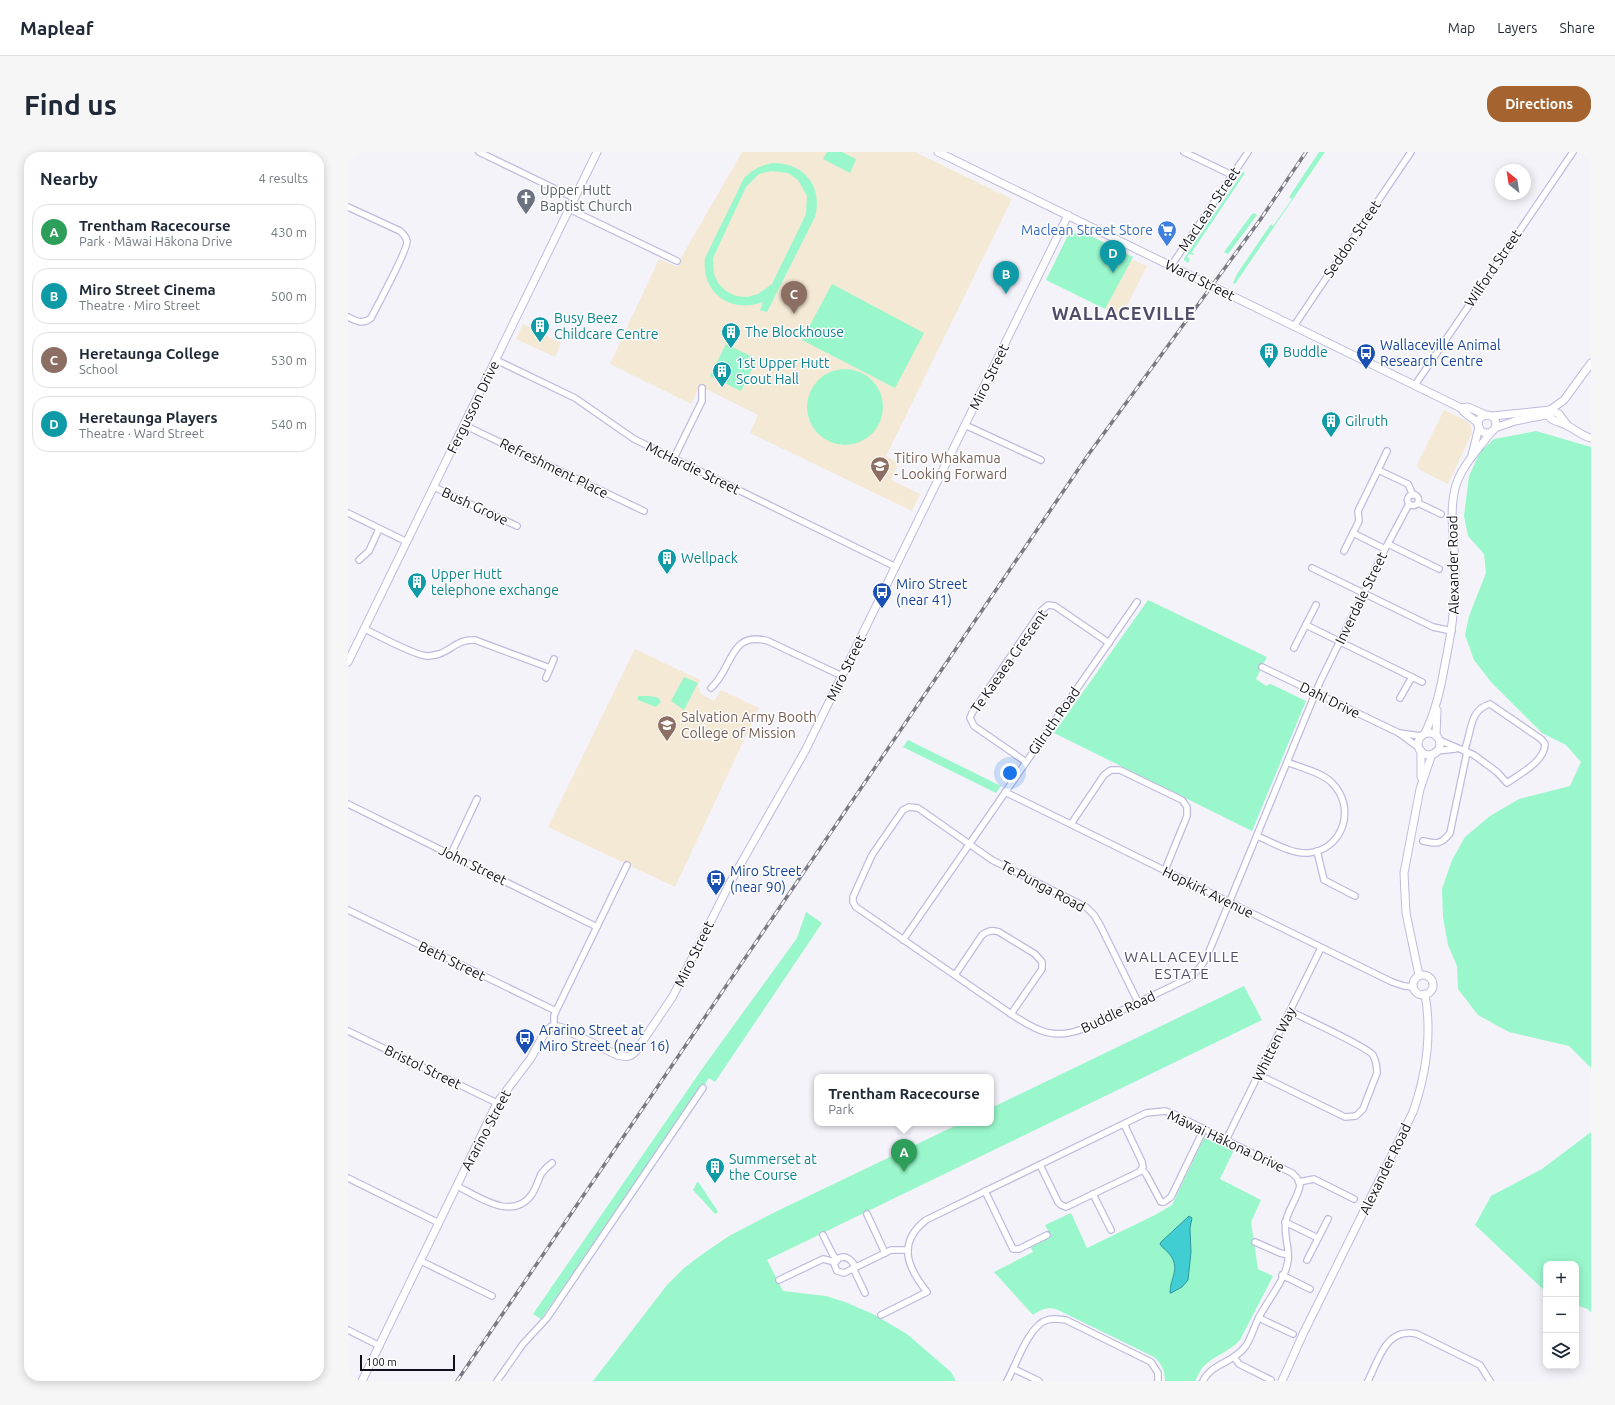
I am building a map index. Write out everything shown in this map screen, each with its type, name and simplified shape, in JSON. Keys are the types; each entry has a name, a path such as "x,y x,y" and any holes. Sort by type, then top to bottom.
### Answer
{"street":[{"path":"479,152 574,198"},
{"name":"Fergusson Drive","path":"348,662 597,152"},
{"name":"Ward Street","path":"938,152 1461,408 1479,425"},
{"path":"1184,152 1232,175"},
{"name":"MacLean Street","path":"1171,266 1248,152"},
{"name":"Seddon Street","path":"1294,326 1411,152"},
{"name":"Wilford Street","path":"1415,385 1573,152"},
{"path":"348,207 400,231 405,236 407,244 371,318 366,322 361,322 348,317"},
{"path":"569,209 677,261"},
{"name":"Miro Street","path":"554,1026 563,1028 617,1055 625,1057 632,1055 673,996 724,893 805,751 1068,215"},
{"name":"McHardie Street","path":"496,360 575,398 634,439 896,567"},
{"path":"1493,430 1496,420 1489,415 1480,418 1479,425 1483,432 1493,430 1515,421 1546,415 1550,410 1564,400 1591,363"},
{"path":"674,458 702,401 702,388"},
{"name":"Ward Street","path":"1461,408 1468,408 1489,415 1550,410"},
{"path":"1550,410 1559,414 1568,426 1582,435 1591,438"},
{"name":"Refreshment Place","path":"464,425 644,511"},
{"path":"965,425 1041,460"},
{"name":"Alexander Road","path":"1472,455 1479,425"},
{"name":"Alexander Road","path":"1419,975 1406,913 1404,884 1408,848 1420,789 1434,753 1440,745 1438,738 1438,702 1452,631 1456,596 1452,507 1457,484 1472,455 1493,430"},
{"path":"1344,551 1359,520 1358,511 1387,451"},
{"path":"1378,470 1408,484 1413,494 1418,498 1418,503"},
{"name":"Bush Grove","path":"434,487 516,526"},
{"name":"Inverdale Street","path":"1316,694 1340,642 1409,504 1408,498 1413,494"},
{"path":"1409,504 1413,506 1418,503"},
{"path":"1418,503 1441,514"},
{"path":"348,513 407,542"},
{"path":"359,560 369,551 379,529"},
{"path":"1353,533 1439,569"},
{"path":"1312,568 1433,627 1452,631"},
{"name":"Gilruth Road","path":"903,940 1137,602"},
{"path":"1294,648 1316,604"},
{"name":"Te Kaeaea Crescent","path":"1026,762 974,726 970,718 1042,610 1048,605 1055,606 1109,643"},
{"path":"1132,608 1138,612"},
{"path":"1306,625 1422,682"},
{"path":"365,629 413,652 426,656 441,653 467,639 475,640 550,668"},
{"path":"711,688 717,683 734,651 739,645 759,638 842,676"},
{"path":"546,678 554,659"},
{"name":"Dahl Drive","path":"1262,668 1399,733 1420,749"},
{"path":"1400,698 1412,677"},
{"name":"Buddle Road","path":"903,940 1036,1030 1049,1034 1063,1034 1077,1031 1187,979 1197,972 1205,962 1316,694"},
{"name":"Alexander Road","path":"1420,789 1420,749 1418,741 1423,735 1438,702"},
{"path":"1423,735 1430,733 1457,749 1465,751 1497,772 1507,783 1534,764 1545,748 1545,744 1541,739 1490,704 1483,707 1473,718 1465,751 1450,833 1437,844 1423,841"},
{"name":"Dahl Drive","path":"1399,733 1423,735"},
{"path":"1420,749 1427,754 1457,749"},
{"path":"1256,836 1298,852 1317,851 1330,845 1341,832 1346,815 1343,801 1336,787 1329,780 1287,762"},
{"path":"1071,824 1104,774 1111,770 1120,770 1182,800 1187,807 1187,816 1165,870"},
{"name":"Hopkirk Avenue","path":"1006,792 1321,948 1392,982 1413,987"},
{"path":"451,854 477,799"},
{"name":"John Street","path":"348,804 597,927"},
{"name":"Te Punga Road","path":"903,940 856,908 853,900 854,894 872,855 901,813 906,808 916,807 992,860 1076,901 1090,911 1100,925 1138,1002"},
{"path":"1317,851 1324,880 1355,896"},
{"path":"554,1026 554,1016 556,1011 627,865"},
{"name":"Beth Street","path":"348,910 556,1011"},
{"path":"955,975 982,935 988,931 998,932 1035,954 1042,962 1042,969 1012,1014"},
{"name":"Whitten Way","path":"1226,1140 1321,948"},
{"path":"1419,975 1426,975 1432,982 1430,991 1425,994 1416,992 1413,987 1413,981 1419,975"},
{"name":"Alexander Road","path":"1282,1381 1303,1334 1413,1112 1421,1086 1427,1055 1428,1030 1425,994"},
{"path":"1259,1075 1345,1117 1356,1116 1363,1109 1377,1073 1373,1056 1362,1047 1290,1012"},
{"name":"Ararino Street","path":"362,1381 497,1103 531,1058 544,1034 547,1030 554,1026"},
{"name":"Bristol Street","path":"348,1031 497,1103"},
{"path":"497,1381 523,1344 547,1318 703,1088"},
{"name":"Māwai Hākona Drive","path":"908,1250 913,1234 926,1220 1146,1113 1165,1111 1292,1173 1299,1182 1299,1190 1286,1222 1285,1232 1288,1264 1246,1346 1234,1357 1208,1372 1203,1381"},
{"path":"1124,1124 1142,1162 1142,1170 1146,1174 1161,1202 1171,1197 1204,1129"},
{"path":"457,1186 496,1205 505,1208 514,1207 524,1203 531,1194 542,1173 552,1163"},
{"path":"1040,1165 1061,1205 1066,1207 1142,1170"},
{"path":"348,1178 439,1223"},
{"path":"1299,1182 1314,1179 1354,1200"},
{"path":"985,1191 1013,1249 1019,1249 1047,1235"},
{"path":"1093,1194 1111,1230"},
{"path":"867,1214 885,1252"},
{"path":"1307,1260 1328,1218"},
{"path":"1286,1222 1318,1238"},
{"path":"823,1234 836,1261 835,1268 841,1273 885,1252 908,1250 911,1269 927,1292 881,1315"},
{"path":"1255,1242 1288,1255"},
{"path":"779,1280 823,1259 836,1261 841,1257 848,1258 854,1267 865,1293"},
{"path":"421,1261 492,1296"},
{"path":"1282,1276 1310,1289"},
{"path":"1007,1381 1035,1328 1046,1320 1056,1318 1066,1320 1151,1362 1158,1373 1158,1381"},
{"path":"1259,1318 1293,1334"},
{"path":"348,1330 380,1346"},
{"path":"1368,1381 1391,1338 1396,1335 1410,1332 1480,1365 1490,1381"},
{"name":"Alexander Road","path":"1274,1380 1303,1334"},
{"path":"1234,1357 1239,1364 1274,1380"},
{"path":"1014,1369 1039,1381"}],"shaded area":[{"path":"742,152 915,152 1012,199 886,456 899,463 891,480 920,494 912,511 750,433 758,415 700,386 691,404 610,364 659,259 678,267 681,258"},
{"path":"1131,259 1147,266 1121,317 1105,309"},
{"path":"523,324 561,343 555,357 516,339"},
{"path":"1444,410 1467,421 1471,426 1472,433 1448,484 1420,470 1417,465"},
{"name":"Salvation Army Booth College of Mission","path":"635,649 700,680 698,685 700,692 714,701 721,690 759,708 675,887 548,827"}],"green space":[{"path":"827,152 842,152 856,159 850,173 823,159"},
{"path":"1319,152 1325,152 1235,284 1233,283 1237,274 1271,224 1273,226 1292,199 1289,197"},
{"path":"769,164 784,164 794,167 802,172 814,187 817,206 815,217 767,312 760,310 763,302 751,305 740,305 730,303 720,298 708,281 705,270 705,258 744,178 761,166","holes":["771,171 788,173 798,180 807,196 806,214 772,284 758,294 747,297 736,296 726,291 718,283 714,274 713,258 746,187 759,174"]},
{"path":"1243,172 1245,173 1192,252 1194,255 1189,254 1187,257 1190,259 1188,263 1184,260 1185,257"},
{"path":"1254,213 1257,215 1228,254 1224,252 1252,214"},
{"path":"1081,231 1133,257 1105,309 1046,280 1068,235"},
{"path":"832,284 924,333 895,388 802,340"},
{"path":"726,344 757,359 741,391 710,376"},
{"path":"838,369 852,369 866,375 877,386 883,400 883,414 880,422 872,434 866,439 852,445 838,445 824,439 813,428 807,414 807,400 813,386 824,375"},
{"path":"1536,431 1591,447 1591,1068 1569,1046 1509,1032 1478,1015 1458,989 1457,966 1448,945 1443,917 1442,889 1452,860 1465,837 1490,816 1519,799 1570,786 1581,762 1566,745 1542,733 1491,682 1474,660 1465,635 1469,616 1486,573 1484,554 1468,536 1464,516 1469,476 1480,452 1494,439"},
{"path":"1148,600 1267,657 1256,679 1266,686 1270,684 1273,685 1306,701 1252,831 1054,733"},
{"path":"684,677 698,683 684,710 671,701"},
{"path":"638,696 659,698 661,702 656,707 638,700"},
{"path":"908,740 1001,786 996,793 903,747"},
{"path":"806,912 822,923 715,1082 709,1078 541,1319 533,1314 702,1069 797,938"},
{"path":"1244,986 1262,1020 767,1260 783,1291 826,1296 873,1314 907,1334 951,1372 956,1381 593,1381 667,1285 684,1268 704,1253 729,1236 773,1213 955,1126 994,1126 994,1107"},
{"path":"1591,1132 1591,1313 1588,1309 1579,1306 1579,1261 1543,1261 1543,1289 1475,1225 1491,1196 1542,1169"},
{"path":"1204,1138 1234,1150 1220,1179 1261,1200 1251,1222 1258,1269 1273,1276 1240,1340 1231,1348 1207,1363 1195,1381 1165,1381 1162,1368 1154,1357 1056,1309 1044,1309 1033,1315 994,1272 1033,1252 1030,1246 1051,1236 1045,1225 1071,1213 1087,1248 1155,1215 1172,1205"},
{"path":"697,1182 717,1210 718,1212 715,1214 693,1190"}],"water":[{"path":"1189,1216 1192,1218 1190,1228 1191,1252 1188,1280 1182,1287 1170,1293 1175,1270 1174,1261 1160,1244"}],"railway":[{"path":"457,1381 1088,455 1260,220 1306,152"}],"place":[{"name":"Upper Hutt Baptist Church","path":"526,215"},
{"name":"Maclean Street Store","path":"1167,247"},
{"name":"Heretaunga Players","path":"1113,273"},
{"name":"Miro Street Cinema","path":"1006,294"},
{"name":"Heretaunga College","path":"794,314"},
{"name":"Busy Beez Childcare Centre","path":"540,343"},
{"name":"The Blockhouse","path":"731,349"},
{"name":"Buddle","path":"1269,369"},
{"name":"Wallaceville Animal Research Centre","path":"1366,370"},
{"name":"1st Upper Hutt Scout Hall","path":"722,388"},
{"name":"Gilruth","path":"1331,438"},
{"name":"Titiro Whakamua - Looking Forward","path":"880,483"},
{"name":"Wellpack","path":"667,575"},
{"name":"Upper Hutt telephone exchange","path":"417,599"},
{"name":"Miro Street (near 41)","path":"882,609"},
{"name":"Salvation Army Booth College of Mission","path":"667,742"},
{"name":"Miro Street (near 90)","path":"716,896"},
{"name":"Ararino Street at Miro Street (near 16)","path":"525,1055"},
{"name":"Trentham Racecourse","path":"904,1172"},
{"name":"Summerset at the Course","path":"715,1184"}],"district":[{"name":"WALLACEVILLE","path":"1124,313"},
{"name":"WALLACEVILLE ESTATE","path":"1182,964"}]}
